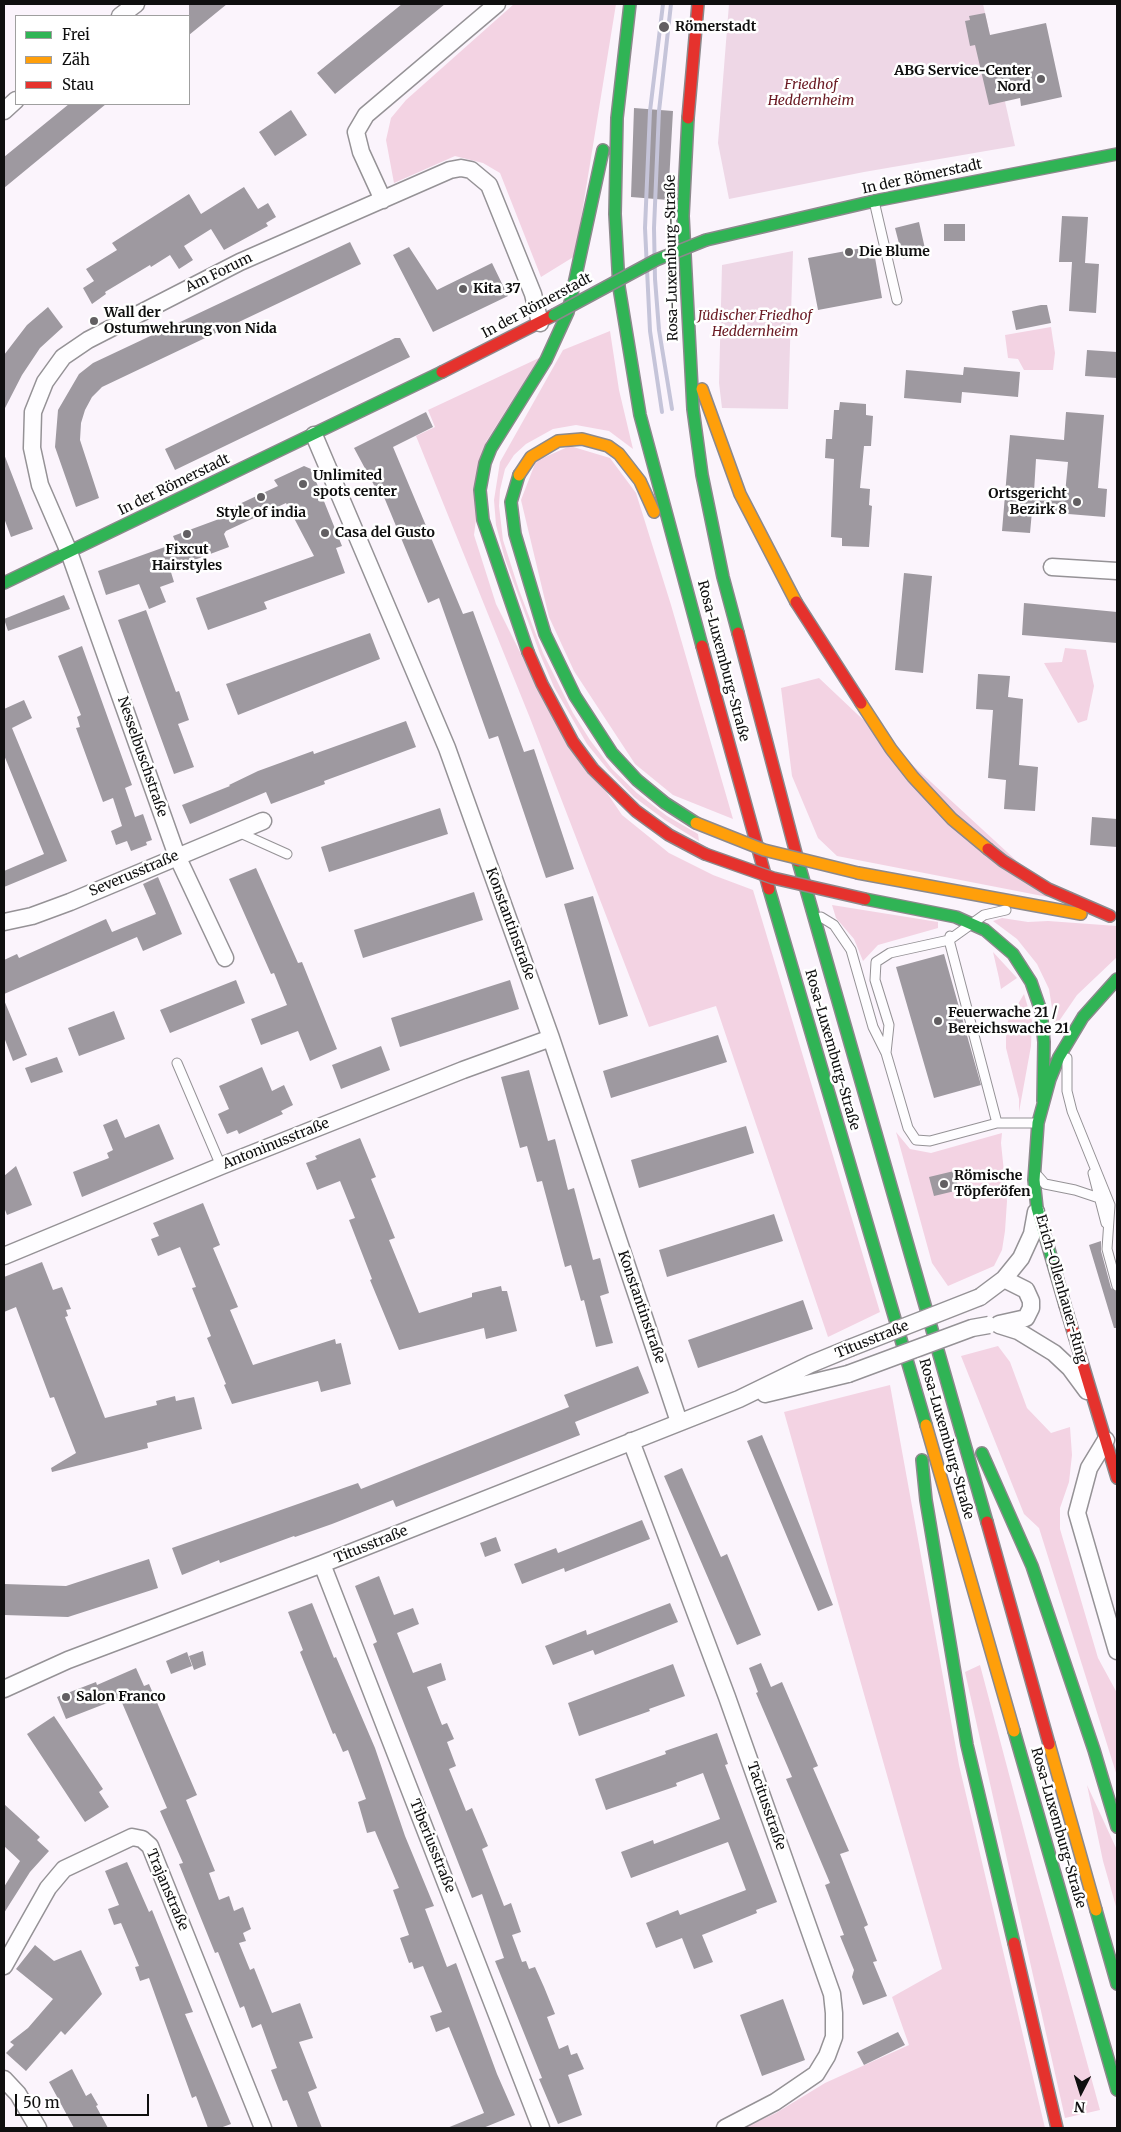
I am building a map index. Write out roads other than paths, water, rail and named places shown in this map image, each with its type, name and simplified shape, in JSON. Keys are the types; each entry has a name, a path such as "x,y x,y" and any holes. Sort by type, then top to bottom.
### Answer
{"main road":[{"name":"Rosa-Luxemburg-Straße","path":"630,4 620,76 615,158 619,287 640,415 687,584 748,817 1117,2090"},
{"name":"Rosa-Luxemburg-Straße","path":"698,4 687,126 683,216 688,339 693,409 702,474 723,577 813,912 850,1036 1117,1984"},
{"path":"620,76 568,312 546,360 491,448 482,476 480,505 488,538 519,629 542,684 573,742 593,769 636,812 669,835 705,854 773,878 865,899 956,905 1034,906 1114,916"},
{"name":"In der Römerstadt","path":"4,583 314,434 547,319 649,264 706,240 874,201 1117,154"},
{"path":"688,339 703,395 740,494 783,581 810,626 891,749 913,777 952,819 996,856 1048,889 1114,916"},
{"path":"687,584 640,481 619,454 596,442 569,439 539,451 522,468 513,489 511,502 515,534 532,596 561,667 580,703 612,753 652,792 696,823 764,850 858,873 956,905 971,923 1000,941 1013,954 1023,968 1037,996 1044,1024 1043,1100"},
{"name":"Erich-Ollenhauer-Ring","path":"1117,979 1097,999 1070,1037 1059,1057 1043,1100 1038,1123 1034,1172 1037,1208 1117,1478"},
{"path":"942,1365 1032,1566 1094,1750 1117,1827"},
{"path":"914,1386 926,1500 967,1745 1057,2128"}],"street":[{"path":"121,15 136,4"},
{"path":"382,200 361,152 356,132 366,115 497,4"},
{"path":"4,111 15,101"},
{"name":"Am Forum","path":"70,552 40,485 32,448 33,412 45,382 63,356 88,340 240,262 450,170 460,168 471,170 489,185 533,294 547,319"},
{"name":"Konstantinstraße","path":"314,434 447,748 551,1038 680,1422"},
{"name":"Nesselbuschstraße","path":"70,552 177,856 225,958"},
{"path":"1052,567 1117,571"},
{"name":"Severusstraße","path":"4,922 40,914 264,821"},
{"name":"Antoninusstraße","path":"4,1256 221,1166 463,1070 551,1038"},
{"name":"Titusstraße","path":"4,1689 68,1660 322,1564 738,1399 811,1364 980,1296 1004,1279 1027,1246 1037,1208"},
{"name":"Titusstraße","path":"738,1399 848,1374 972,1328 1026,1318 1031,1308 1031,1301 1026,1290 1004,1279"},
{"path":"994,1325 1025,1335 1054,1353 1070,1368 1094,1402"},
{"path":"1106,1440 1089,1468 1077,1513 1117,1651"},
{"name":"Tacitusstraße","path":"631,1441 727,1697 832,1994 834,2037 828,2056 816,2074 775,2102 725,2128"},
{"name":"Tiberiusstraße","path":"322,1564 541,2128"},
{"name":"Trajanstraße","path":"4,1966 48,1888 64,1869 132,1837 142,1839 150,1846 263,2128"},
{"path":"4,2079 18,2094 38,2128"}],"lane":[{"path":"874,201 898,300"},
{"path":"238,832 287,854"},
{"path":"956,905 949,940 997,1123"},
{"path":"886,1053 889,1025 875,980 876,962 890,953 949,940 984,914 1034,906"},
{"path":"813,912 834,925 851,950 873,1027 886,1053 908,1128 916,1140 930,1141 997,1123 1038,1123"},
{"path":"1070,1037 1065,1075 1067,1091 1072,1111 1108,1201 1107,1249 1117,1286"},
{"path":"177,1062 221,1166"},
{"path":"1092,1170 1117,1264"},
{"path":"1034,1172 1045,1184 1075,1190 1108,1201"}],"railway":[{"path":"662,412 650,331 645,228 650,111 663,4"},
{"path":"671,4 659,111 654,228 659,330 672,409"}],"place":[{"name":"Römerstadt","path":"664,27"},
{"name":"ABG Service-Center Nord","path":"1041,79"},
{"name":"Die Blume","path":"849,252"},
{"name":"Kita 37","path":"463,289"},
{"name":"Wall der Ostumwehrung von Nida","path":"94,321"},
{"name":"Unlimited spots center","path":"303,484"},
{"name":"Style of india","path":"261,497"},
{"name":"Ortsgericht Bezirk 8","path":"1077,502"},
{"name":"Casa del Gusto","path":"325,533"},
{"name":"Fixcut Hairstyles","path":"187,534"},
{"name":"Feuerwache 21 / Bereichswache 21","path":"938,1021"},
{"name":"Römische Töpferöfen","path":"944,1184"},
{"name":"Salon Franco","path":"66,1697"}],"park label":[{"name":"Friedhof Heddernheim","path":"811,94"},
{"name":"Jüdischer Friedhof Heddernheim","path":"755,324"}]}
